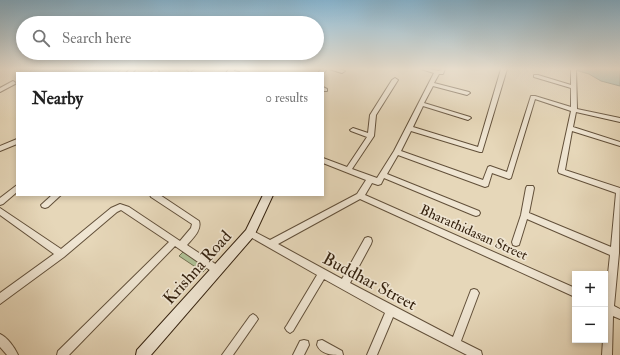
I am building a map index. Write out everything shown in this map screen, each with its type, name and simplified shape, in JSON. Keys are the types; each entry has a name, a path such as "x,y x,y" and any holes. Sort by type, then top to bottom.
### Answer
{"street":[{"path":"348,170 371,136 373,115 392,86"},
{"path":"270,244 360,196 383,175 397,152 430,86"},
{"path":"437,86 467,93"},
{"path":"409,128 480,150 499,86"},
{"path":"569,86 574,87 574,109 561,171 620,191 616,258 607,307"},
{"path":"397,152 485,184 490,169 510,176 533,97 620,120"},
{"path":"421,104 468,118"},
{"path":"570,128 620,144"},
{"path":"353,130 371,136"},
{"path":"0,149 16,141"},
{"path":"324,160 375,181"},
{"path":"383,175 476,213"},
{"path":"516,242 525,215 530,188"},
{"path":"0,202 16,189"},
{"path":"45,205 56,196"},
{"path":"62,355 195,228 196,223 156,196"},
{"name":"Krishna Road","path":"142,355 250,233 268,196"},
{"name":"Bharathidasan Street","path":"360,196 572,292"},
{"path":"0,299 61,254 114,210 120,207 126,209 217,270"},
{"path":"0,211 61,254"},
{"path":"525,215 616,258"},
{"name":"Buddhar Street","path":"250,233 322,274 461,349 477,355"},
{"path":"344,285 368,241"},
{"path":"290,328 322,274"},
{"path":"461,349 474,293"},
{"path":"608,308 620,314"},
{"path":"372,355 391,311"},
{"path":"227,355 253,319"},
{"path":"0,339 13,355"},
{"path":"607,343 607,355"},
{"path":"298,355 304,345"},
{"path":"322,345 338,355"}],"green space":[{"path":"185,250 209,266 203,272 179,256"}]}
